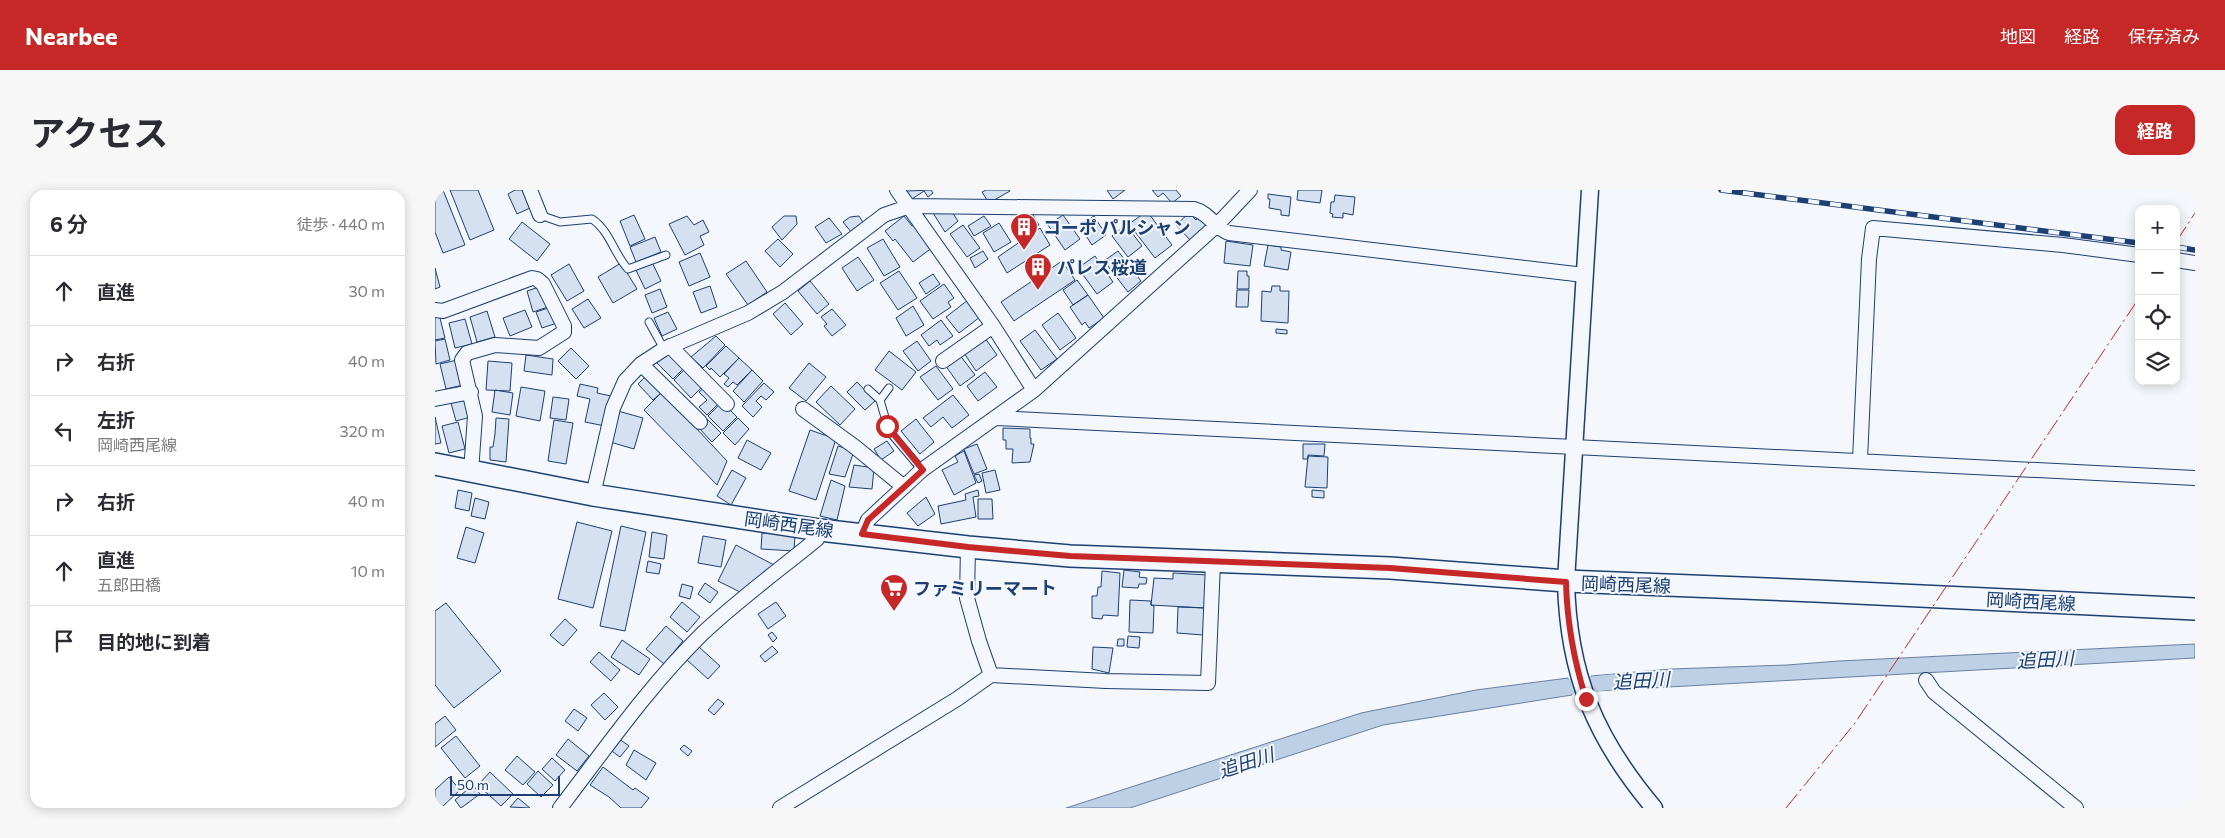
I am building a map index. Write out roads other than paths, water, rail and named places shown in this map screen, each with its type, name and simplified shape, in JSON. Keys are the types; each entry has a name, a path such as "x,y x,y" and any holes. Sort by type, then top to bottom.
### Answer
{"main road":[{"name":"岡崎西尾線","path":"435,464 593,495 820,530 968,547 1070,556 1390,568 1566,582 1815,591 2195,609"}],"street":[{"path":"530,190 540,215"},
{"path":"897,190 993,326 1034,390"},
{"path":"862,534 868,520 923,470 1034,390 1217,225 1250,190"},
{"path":"1590,190 1566,582 1569,619 1578,674 1587,701 1611,750 1654,808"},
{"path":"593,495 613,408 625,381 641,364 667,348 748,313 783,292 884,215 910,206 1194,208 1207,214 1224,231 1236,234 1584,275"},
{"path":"1860,460 1869,259 1873,228 2063,245 2135,254"},
{"path":"2180,261 2195,263"},
{"path":"435,310 443,310 532,278 537,279 543,284 564,326 564,332 560,336 539,348 495,345 467,353 461,360 471,392 475,416 471,472"},
{"path":"943,361 993,326"},
{"path":"667,348 727,404"},
{"path":"641,364 700,422"},
{"path":"435,399 471,392"},
{"path":"803,409 855,447 904,487"},
{"path":"996,418 2195,478"},
{"path":"560,808 633,710 683,654 723,615 817,539 820,530"},
{"path":"968,547 967,598 991,675"},
{"path":"779,808 941,709 991,675 1105,681 1208,683 1213,562"},
{"path":"1926,680 1934,692 2077,808"}],"lane":[{"path":"540,215 560,222 592,219 605,232 623,264 628,269 666,255"},
{"path":"649,322 667,348"},
{"path":"880,400 889,388"},
{"path":"868,389 880,400 889,431 923,470"}],"water":[{"path":"2195,644 2195,658 1596,691 1591,676 1671,669 1787,665"},
{"path":"1568,678 1572,695 1383,725 1130,808 1066,808 1361,713 1476,690"}],"waterway":[{"name":"追田川","path":"1550,689 1612,682"}],"railway":[{"path":"1721,190 2135,242"},
{"path":"2180,248 2195,250"}],"place":[{"name":"コーポ パルシャン","path":"1024,251"},
{"name":"パレス桜道","path":"1038,291"},
{"name":"ファミリーマート","path":"894,612"}]}
